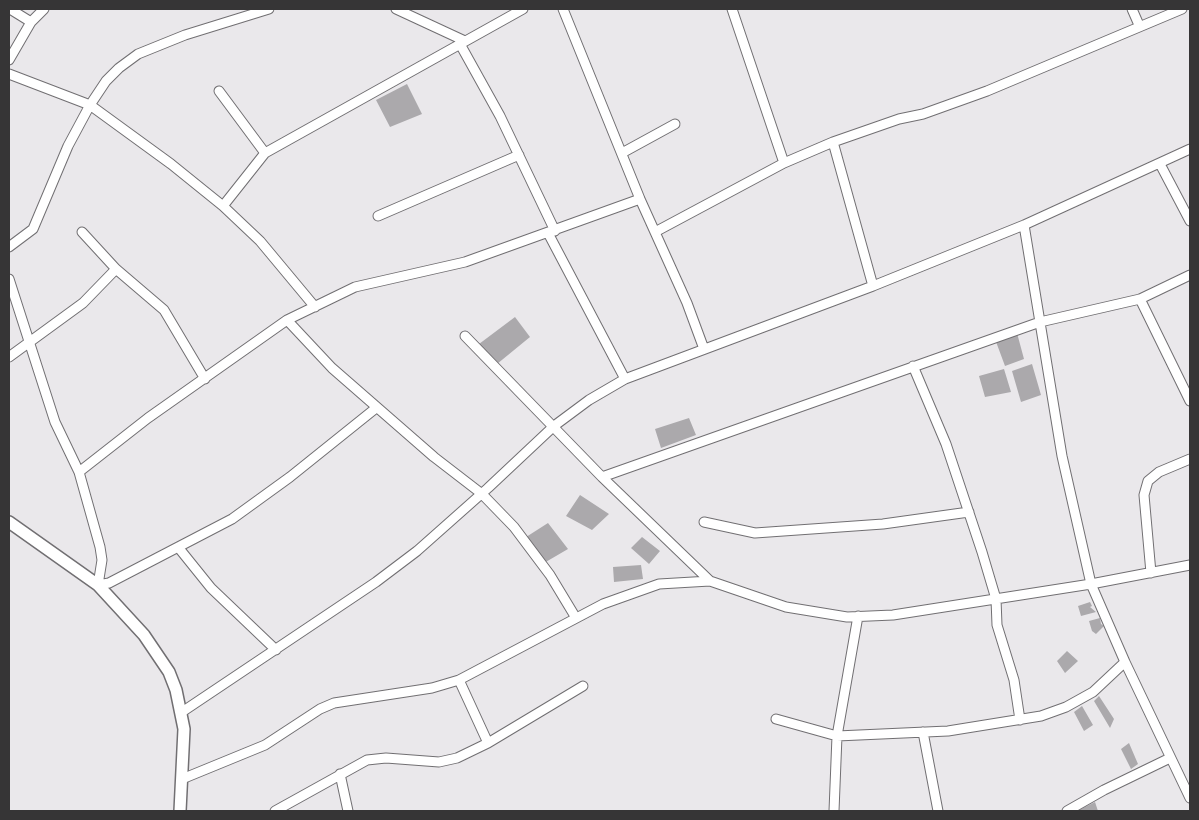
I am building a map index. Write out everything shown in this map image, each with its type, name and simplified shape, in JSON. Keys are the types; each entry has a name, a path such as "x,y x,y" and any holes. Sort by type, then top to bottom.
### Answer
{"street":[{"path":"10,9 31,22"},
{"path":"9,60 31,22 44,9"},
{"path":"9,247 33,229 68,146 90,105 106,82 119,68 138,54 185,35 269,9"},
{"path":"396,9 462,42 518,154 552,232 624,379"},
{"path":"223,206 265,153 523,9"},
{"path":"563,9 640,199 687,303 704,349"},
{"path":"732,9 784,163"},
{"path":"1132,9 1139,25"},
{"path":"655,232 784,163 833,142 899,119 923,114 986,91 1139,25 1182,9"},
{"path":"9,74 90,105 171,164 223,206 260,241 315,306"},
{"path":"219,91 265,153"},
{"path":"622,153 675,124"},
{"path":"833,142 873,286"},
{"path":"182,712 376,582 417,550 482,494 554,426 624,379 873,286 1024,225 1190,149"},
{"path":"378,216 518,154"},
{"path":"1160,164 1190,221"},
{"path":"79,472 148,418 287,320 315,306 355,287 465,262 640,199"},
{"path":"1024,225 1062,456 1091,584 1125,662 1190,798"},
{"path":"82,232 116,270 164,310 205,379"},
{"path":"9,357 82,303 116,270"},
{"path":"602,478 1040,322 1140,299 1190,275"},
{"path":"9,279 28,344 55,422 79,472 100,547 102,560 98,586"},
{"path":"1140,299 1190,402"},
{"path":"287,320 332,368 376,408 482,494 519,533 550,575 576,618"},
{"path":"465,336 554,426 602,478 710,581"},
{"path":"913,366 946,444 996,599 997,625 1014,680 1020,720"},
{"path":"98,586 110,582 232,519 290,477 376,408"},
{"path":"1151,573 1144,495 1148,481 1159,472 1190,459"},
{"path":"704,522 755,533 883,524 969,512"},
{"path":"9,522 98,586 156,652 169,672 182,712 185,745 180,811"},
{"path":"178,547 211,588 276,650"},
{"path":"182,779 265,745 320,709 334,703 432,688 458,680 576,618 642,588 659,584 710,581 786,607 847,616 893,615 1091,584 1190,565"},
{"path":"834,811 837,736 858,616"},
{"path":"776,718 837,736 948,731 1020,720 1041,716 1066,707 1093,692 1125,662"},
{"path":"458,680 488,743"},
{"path":"275,811 367,760 386,758 439,762 457,758 488,743 583,686"},
{"path":"923,732 938,811"},
{"path":"1067,811 1104,790 1170,758"},
{"path":"340,774 348,811"}],"building":[{"path":"407,84 422,114 390,127 376,100"},
{"path":"515,317 530,337 497,364 479,344"},
{"path":"1017,333 1024,359 1005,366 995,339"},
{"path":"1032,364 1041,395 1021,402 1012,371"},
{"path":"1004,369 1011,392 985,397 979,376"},
{"path":"689,418 696,435 661,448 655,429"},
{"path":"580,495 609,514 592,530 566,516"},
{"path":"548,523 568,549 544,563 523,539"},
{"path":"642,537 660,551 649,564 631,548"},
{"path":"641,565 643,579 614,582 613,567"},
{"path":"1090,602 1092,606 1090,607 1096,612 1081,616 1078,606"},
{"path":"1100,618 1101,624 1104,626 1096,634 1092,631 1089,621"},
{"path":"1067,651 1078,661 1065,673 1057,661"},
{"path":"1099,696 1114,719 1110,728 1094,701"},
{"path":"1082,706 1093,725 1084,731 1074,712"},
{"path":"1129,743 1138,764 1131,769 1121,749"},
{"path":"1095,802 1098,811 1077,811"}]}
